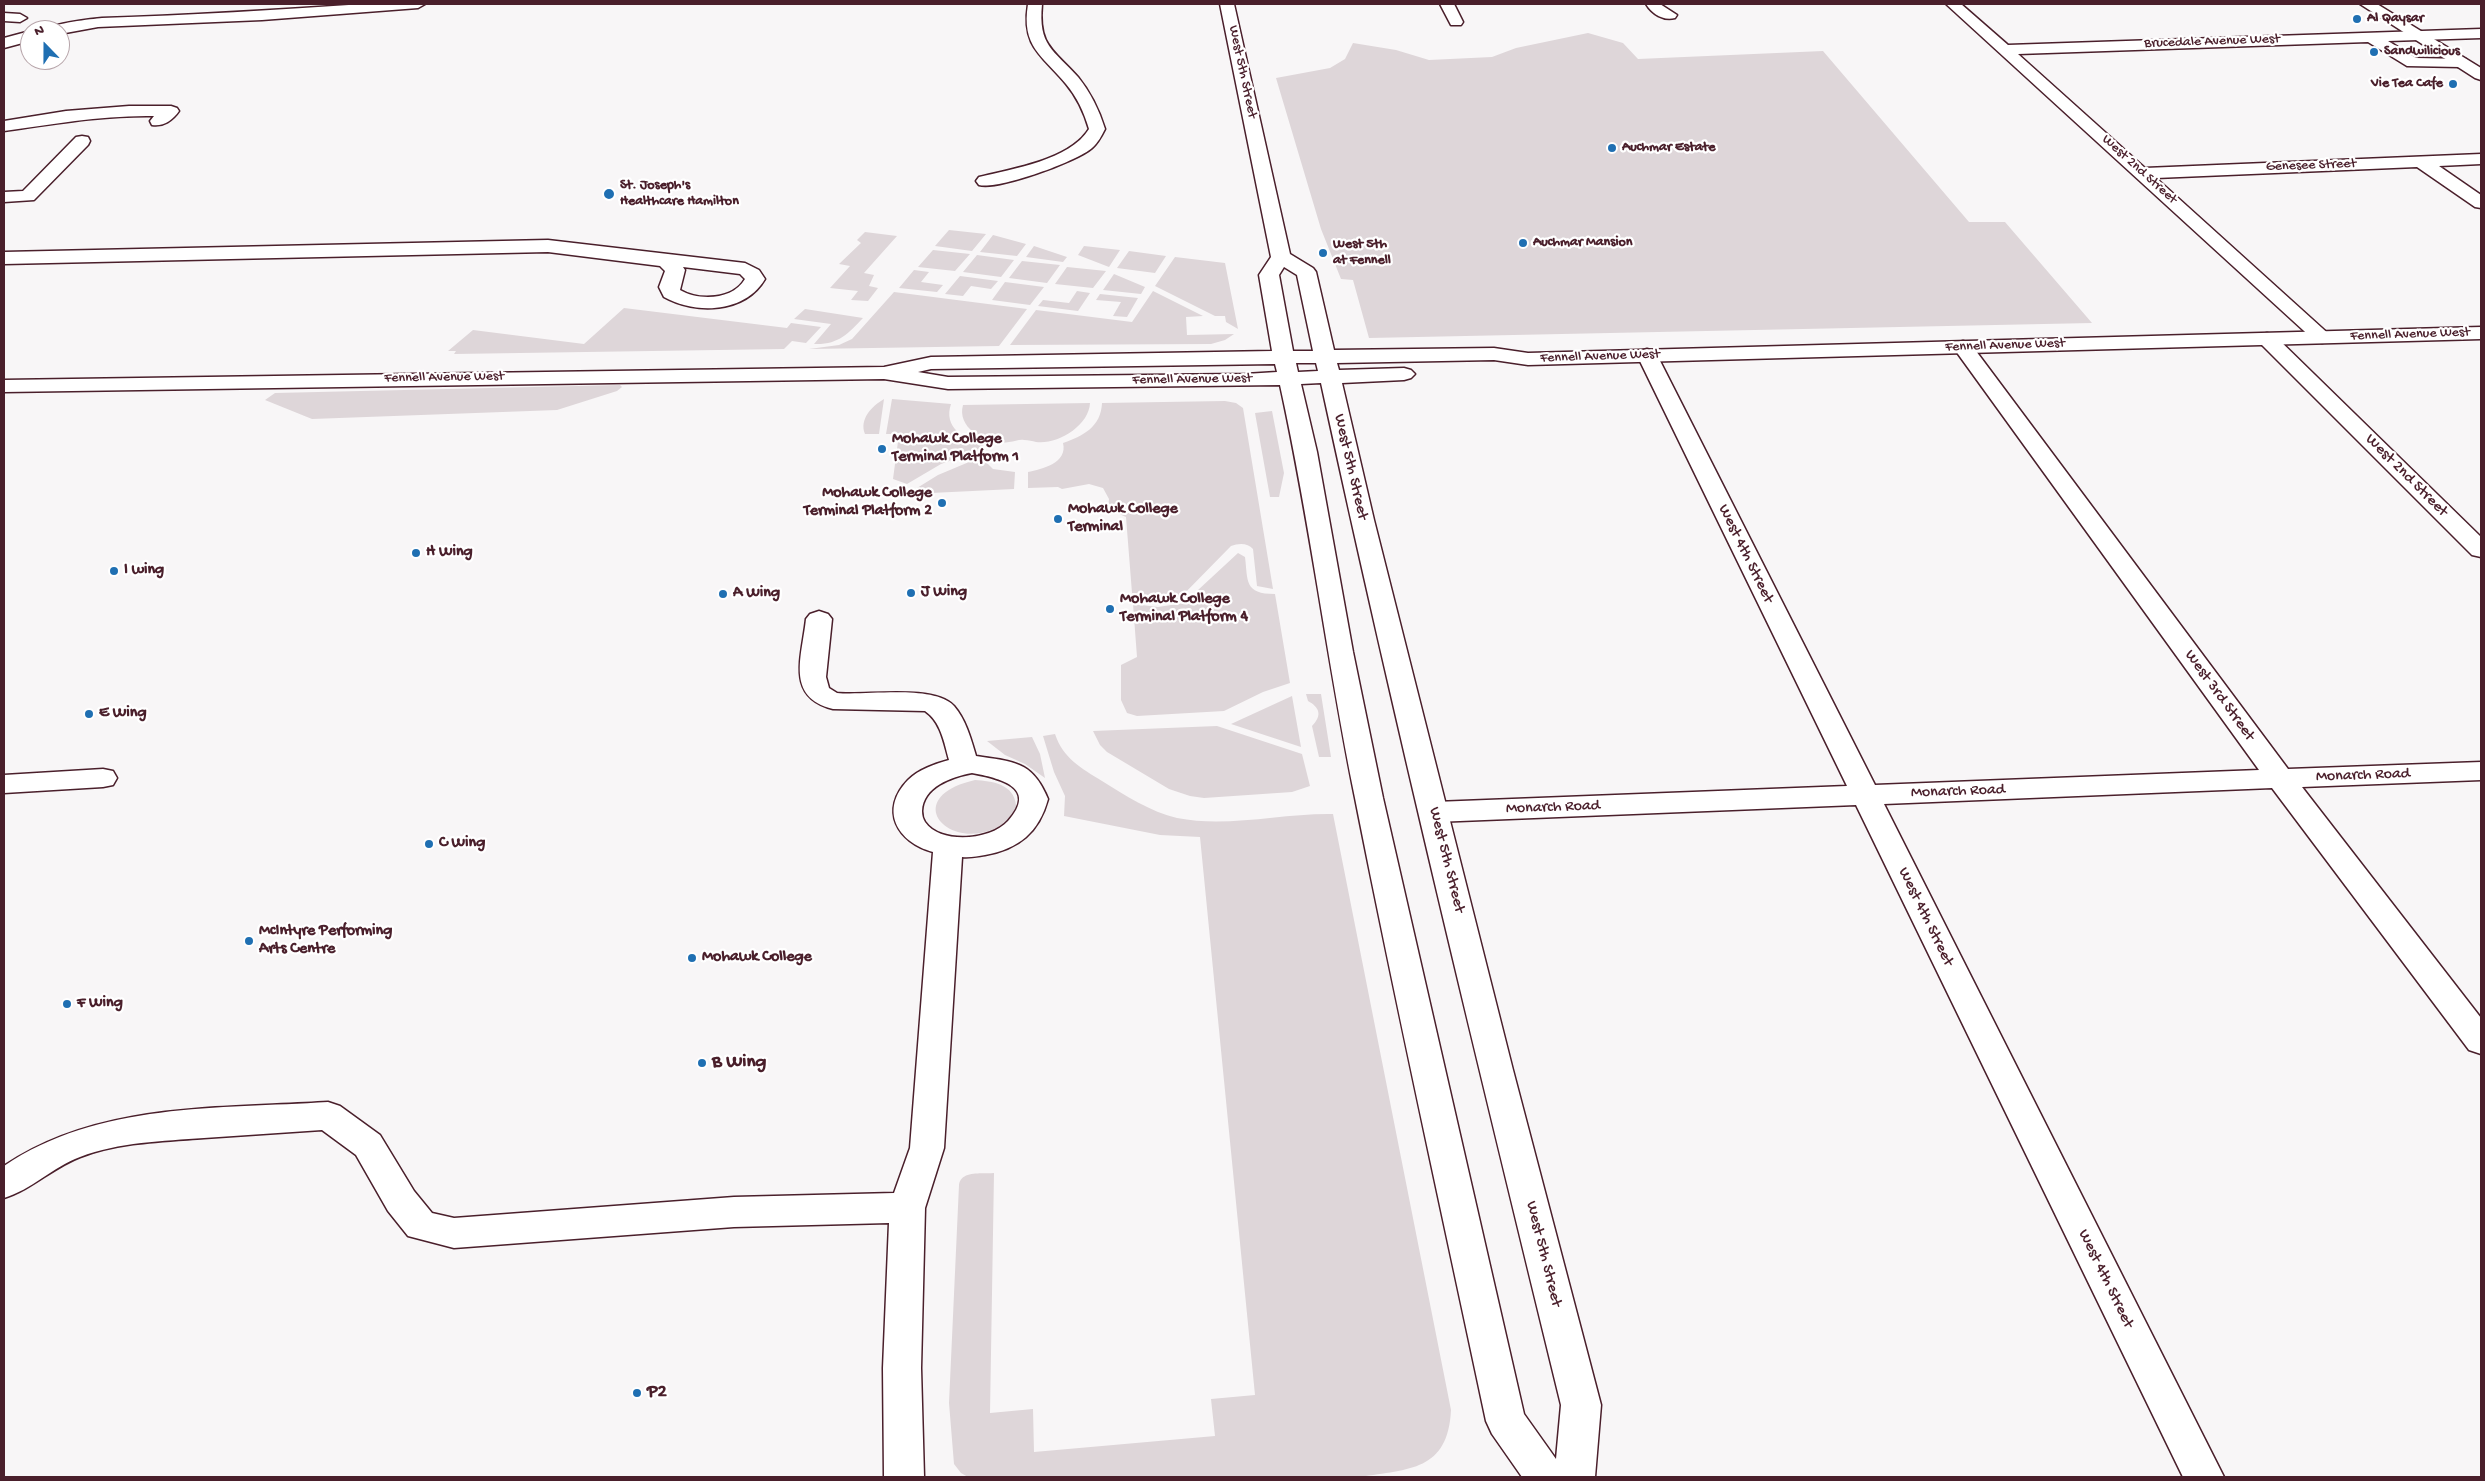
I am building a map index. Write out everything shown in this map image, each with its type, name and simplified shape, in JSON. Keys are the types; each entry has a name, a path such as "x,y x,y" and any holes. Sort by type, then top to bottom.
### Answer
{"main road":[{"path":"70,27 98,23 262,16 418,4"},
{"path":"985,181 1029,169 1067,154 1086,144 1097,129 1092,111 1079,89 1053,63 1036,41 1033,28 1035,4"},
{"name":"West 5th Street","path":"1227,4 1281,257 1306,272 1362,520 1435,812 1499,1080 1581,1405 1575,1477"},
{"path":"1447,4 1456,22"},
{"path":"1653,4 1657,10 1670,15"},
{"name":"West 2nd Street","path":"1954,4 2142,172 2322,337"},
{"path":"2367,4 2481,75"},
{"path":"4,17 20,18 4,26"},
{"name":"Brucedale Avenue West","path":"2007,50 2370,36 2481,34"},
{"path":"2370,36 2413,63 2460,62"},
{"path":"4,43 20,39"},
{"path":"4,126 96,112 133,110 171,111 158,122"},
{"path":"4,197 28,196 82,141"},
{"name":"Genesee Street","path":"2142,172 2481,158"},
{"path":"2420,162 2481,203"},
{"path":"4,258 529,246 653,258 745,269 755,279 753,285 747,291 737,296 711,302 686,301 670,293 669,287 675,274 672,266 653,258"},
{"path":"1281,257 1268,275 1306,452 1340,652 1367,788 1506,1420 1544,1477"},
{"name":"Fennell Avenue West","path":"4,386 300,380 884,373 948,383 1287,367 1498,371 1528,359 2481,333"},
{"name":"West 2nd Street","path":"2267,339 2481,550"},
{"name":"West 3rd Street","path":"1963,347 2280,779 2481,1041"},
{"name":"West 4th Street","path":"1647,356 2204,1477"},
{"path":"819,619 813,677 816,691 830,701 862,703 916,701 933,704 942,710 949,720 965,765"},
{"path":"965,765 993,765 1012,771 1026,780 1033,794 1034,808 1026,822 1012,835 999,841 970,848 948,847 929,841 914,830 908,817 908,802 917,788 931,776 965,765"},
{"name":"Monarch Road","path":"1435,812 2481,771"},
{"path":"4,784 104,778"},
{"path":"904,1477 902,1368 907,1208 927,1148 948,847"},
{"path":"4,1184 32,1165 70,1146 108,1134 161,1127 328,1116 368,1145 401,1201 421,1225 454,1233 530,1230 734,1212 907,1208"}],"shaded area":[{"name":"Auchmar Estate","path":"1588,33 1623,43 1638,59 1823,51 1969,222 2005,222 2092,323 1369,338 1353,280 1341,279 1321,229 1276,78 1330,68 1345,59 1353,43 1396,50 1429,60 1492,57 1516,48"},
{"path":"949,230 986,234 972,251 935,246"},
{"path":"865,232 897,236 864,273 874,275 869,286 878,288 868,301 851,300 858,291 830,288 850,266 839,264 861,243 857,240"},
{"path":"993,235 1026,244 1017,256 980,252"},
{"path":"1034,246 1067,257 1063,262 1026,257"},
{"path":"1084,246 1120,250 1109,267 1078,255"},
{"path":"933,250 970,254 955,271 918,267"},
{"path":"1129,251 1166,256 1155,273 1117,268"},
{"path":"977,255 1014,260 1001,277 963,272"},
{"path":"1175,257 1225,263 1238,329 1226,322 1225,316 1215,316 1155,286"},
{"path":"1022,261 1060,265 1047,283 1009,278"},
{"path":"1067,267 1106,271 1093,288 1055,284"},
{"path":"914,270 929,272 921,282 943,285 937,292 899,288"},
{"path":"1114,274 1145,287 1141,294 1103,290"},
{"path":"960,276 998,281 991,289 971,286 963,296 945,294"},
{"path":"1005,282 1044,287 1030,305 992,300"},
{"path":"1077,291 1090,293 1078,311 1038,306 1043,300 1069,303"},
{"path":"1153,291 1203,316 1186,317 1187,335 1234,334 1225,340 1211,344 1010,345 1036,310 1132,322"},
{"path":"894,292 1027,309 999,346 809,349 839,345 852,339"},
{"path":"1100,294 1138,298 1127,317 1113,316 1121,302 1096,300"},
{"path":"624,308 787,328 791,323 821,327 806,343 792,341 784,349 454,354 456,351 448,351 473,330 584,344"},
{"path":"805,309 863,318 842,337 830,343 814,344 831,324 794,319"},
{"path":"620,385 622,387 617,391 557,410 312,419 265,400 275,393"},
{"path":"884,399 879,434 865,434 865,418 875,405"},
{"path":"892,399 951,404 949,412 953,426 962,435 983,445 980,450 941,464 907,484 893,479 899,434 886,434"},
{"path":"1225,401 1236,403 1243,408 1273,589 1257,586 1253,549 1240,544 1231,546 1178,600 1162,601 1132,593 1126,517 1108,509 1109,499 1103,488 1089,484 1062,489 1058,487 1028,488 1028,472 1047,467 1058,460 1064,450 1063,443 1084,434 1094,424 1101,411 1102,403"},
{"path":"1090,403 1084,419 1078,426 1062,437 1044,442 1022,440 1001,443 992,441 976,434 969,428 962,414 963,405"},
{"path":"1272,411 1284,473 1279,497 1270,497 1255,413"},
{"path":"981,457 993,469 1015,472 1014,489 931,493 917,488 938,475"},
{"path":"1238,553 1245,557 1248,579 1253,589 1258,592 1275,594 1290,683 1263,692 1224,711 1137,716 1127,713 1121,700 1121,665 1137,657 1133,604 1158,607 1184,603"},
{"path":"1306,694 1321,694 1331,757 1319,757 1312,726 1318,718 1318,712 1315,706 1308,701"},
{"path":"1292,696 1301,747 1231,724"},
{"path":"1217,726 1302,754 1310,786 1292,792 1204,798 1190,796 1169,789 1107,752 1100,745 1093,731"},
{"path":"1055,734 1063,750 1080,767 1148,807 1177,818 1196,821 1235,821 1333,814 1451,1410 1448,1430 1442,1445 1434,1456 1423,1463 1394,1472 1360,1477 968,1477 961,1473 954,1464 949,1403 959,1185 961,1180 968,1175 994,1173 990,1413 1033,1409 1034,1452 1215,1436 1211,1399 1255,1395 1200,837 1160,835 1064,816 1065,796 1054,772 1043,736"},
{"path":"1032,737 1040,754 1045,778 1025,764 1005,755 987,741"},
{"path":"975,780 988,781 1007,788 1011,792 1016,805 1014,813 1005,823 985,832 967,834 951,830 940,821 936,811 939,799 951,788"}],"place":[{"name":"Al Qaysar","path":"2357,19"},
{"name":"Sandwilicious","path":"2374,52"},
{"name":"Vie Tea Cafe","path":"2453,84"},
{"name":"Auchmar Estate","path":"1612,148"},
{"name":"St. Joseph's Healthcare Hamilton","path":"609,194"},
{"name":"Auchmar Mansion","path":"1523,243"},
{"name":"West 5th at Fennell","path":"1323,253"},
{"name":"Mohawk College Terminal Platform 1","path":"882,449"},
{"name":"Mohawk College Terminal Platform 2","path":"942,503"},
{"name":"Mohawk College Terminal","path":"1058,519"},
{"name":"H Wing","path":"416,553"},
{"name":"I wing","path":"114,571"},
{"name":"J Wing","path":"911,593"},
{"name":"A Wing","path":"723,594"},
{"name":"Mohawk College Terminal Platform 4","path":"1110,609"},
{"name":"E Wing","path":"89,714"},
{"name":"C Wing","path":"429,844"},
{"name":"McIntyre Performing Arts Centre","path":"249,941"},
{"name":"Mohawk College","path":"692,958"},
{"name":"F Wing","path":"67,1004"},
{"name":"B Wing","path":"702,1063"},
{"name":"P2","path":"637,1393"}]}
